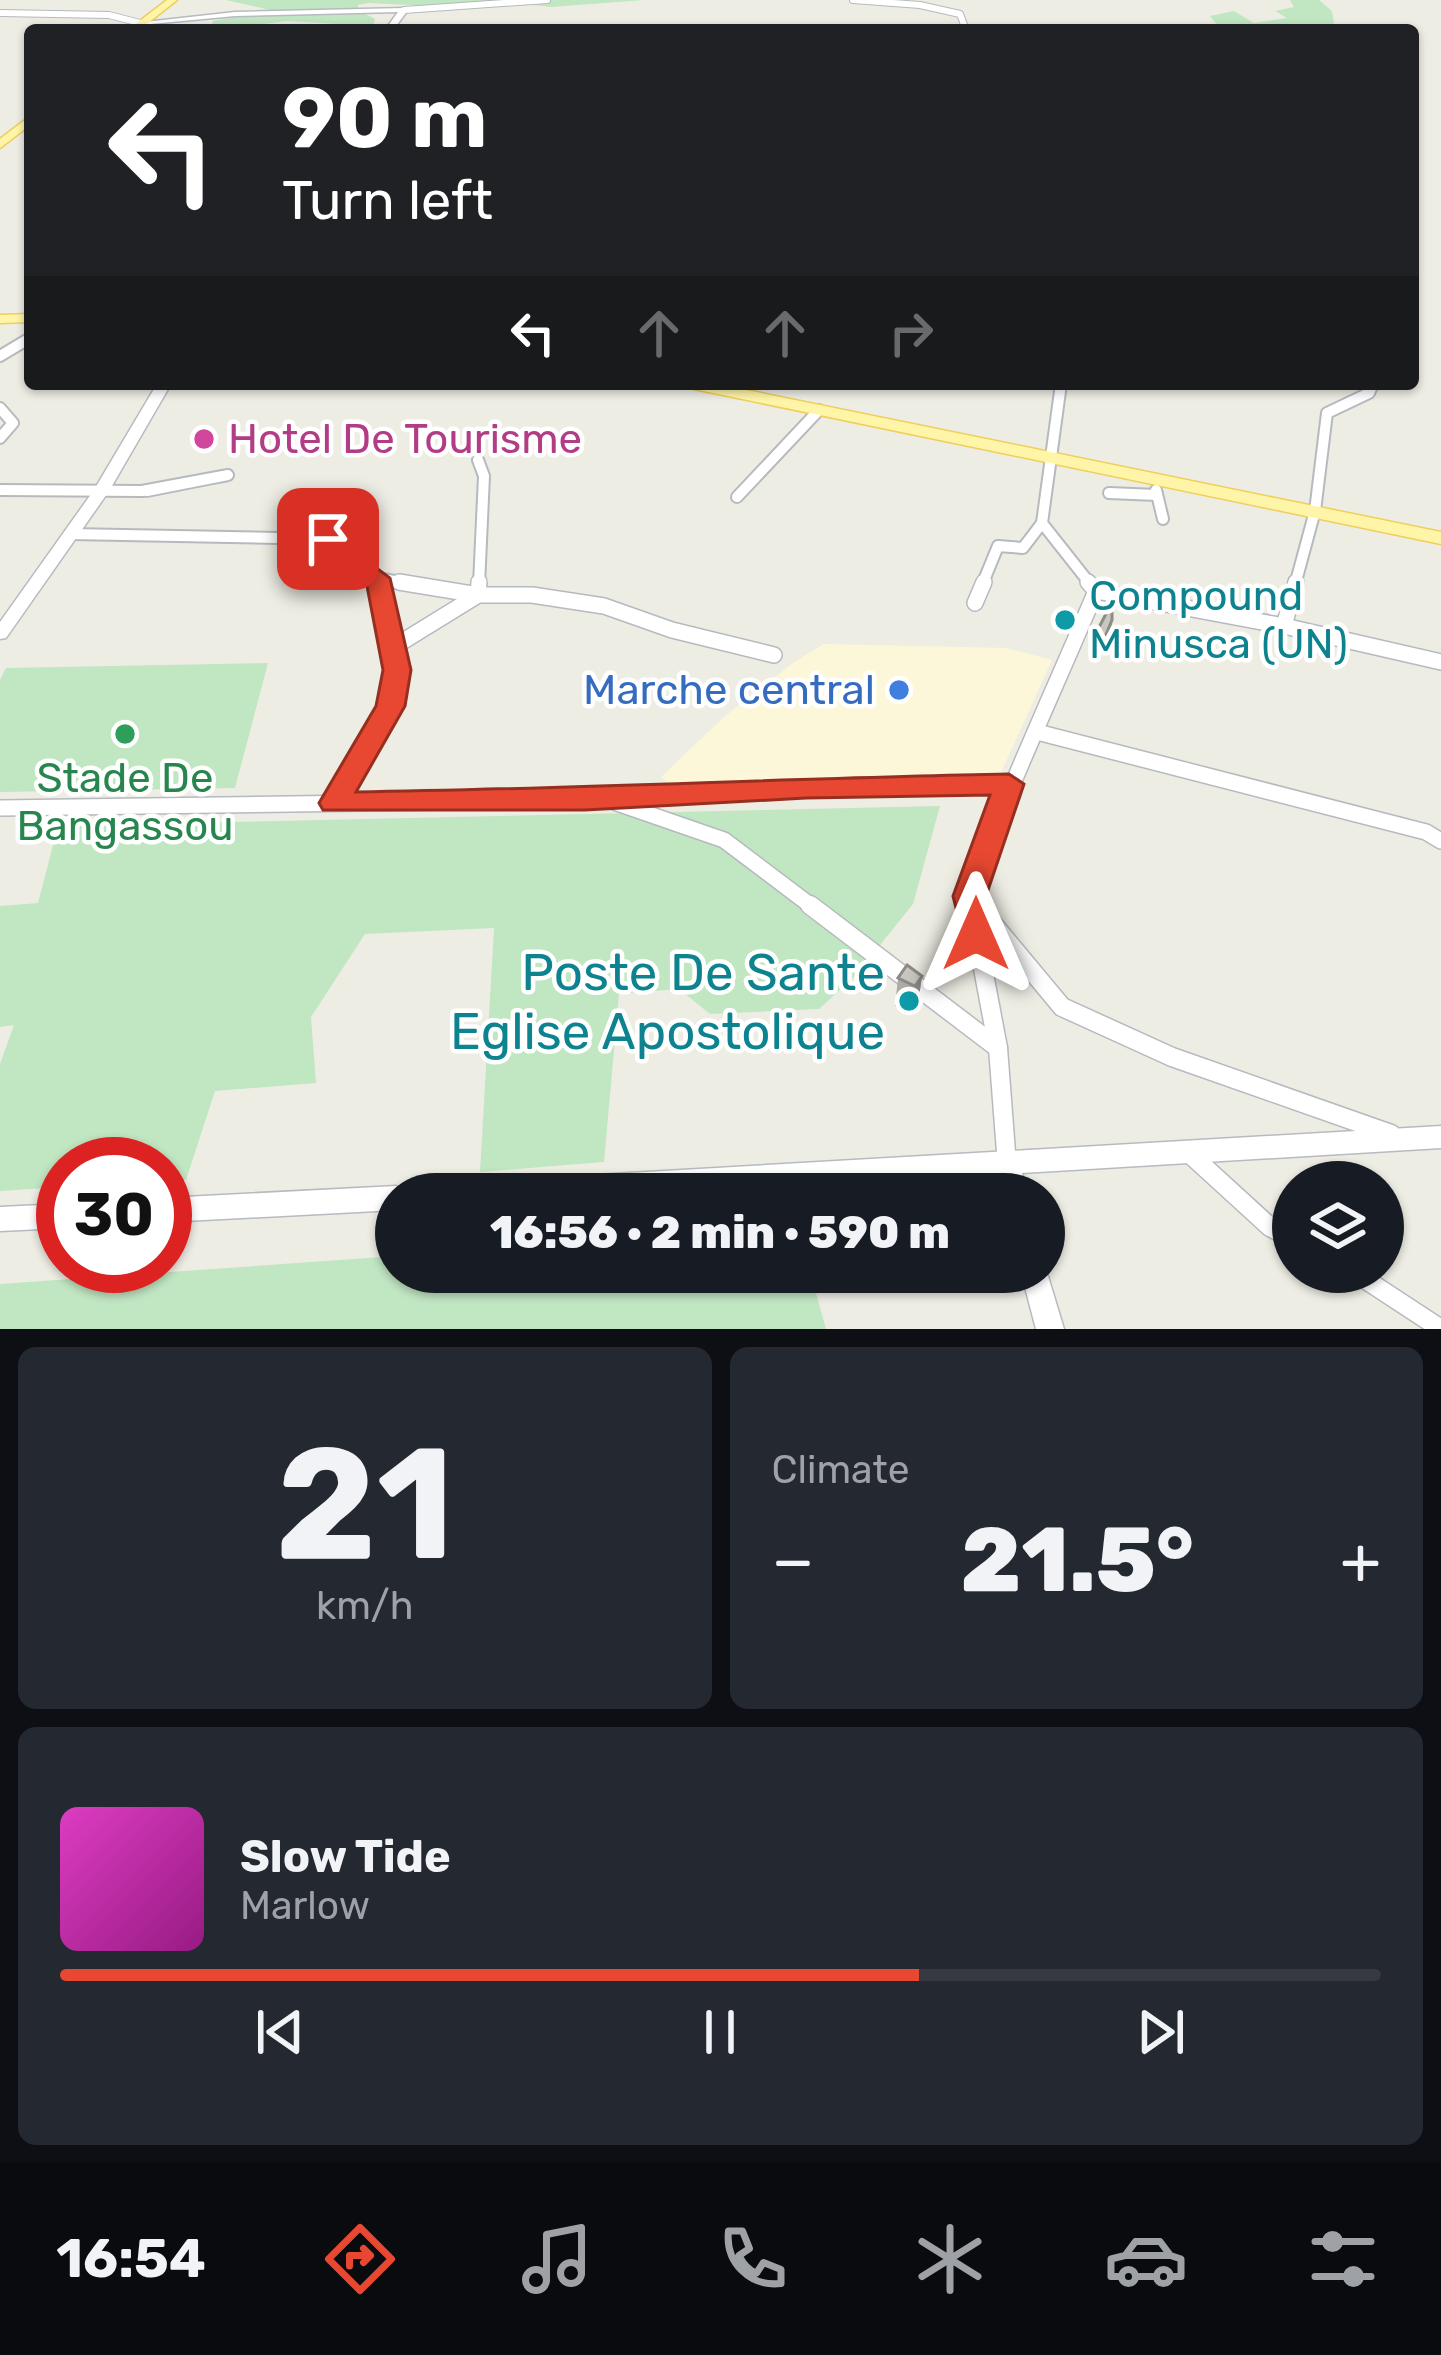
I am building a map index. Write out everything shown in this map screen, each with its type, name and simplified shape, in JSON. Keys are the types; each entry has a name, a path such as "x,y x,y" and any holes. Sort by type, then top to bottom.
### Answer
{"main road":[{"path":"140,24 173,0"},
{"path":"0,146 24,124"},
{"path":"723,390 1048,458 1155,486 1315,511 1441,538"}],"street":[{"path":"159,24 235,14 547,0"},
{"path":"853,0 920,5 960,14 964,24"},
{"path":"394,24 404,10"},
{"path":"0,13 109,15 129,24"},
{"path":"0,634 101,490 160,390"},
{"path":"974,603 998,546 1023,548 1042,523 1060,390"},
{"path":"1284,626 1315,511 1327,413 1370,390"},
{"path":"0,408 13,423 0,438"},
{"path":"737,496 819,410"},
{"path":"392,648 405,633 462,608 478,595 484,476 478,460"},
{"path":"0,490 142,491 164,488 228,475 147,490"},
{"path":"1108,493 1155,486 1163,520"},
{"path":"1042,523 1096,591 1284,626 1441,662"},
{"path":"70,534 328,539 378,578 478,595 532,596 604,606 671,630 774,655"},
{"path":"334,803 391,706 397,670 378,578"},
{"path":"1009,1173 998,1048 969,896 1009,784 1096,591"},
{"path":"1036,732 1426,832 1441,841"},
{"path":"0,808 585,800 806,788 1009,784"},
{"path":"585,800 620,802 724,840 998,1048"},
{"path":"969,896 1061,1007 1172,1057 1407,1138"},
{"path":"861,1173 1441,1137"},
{"path":"1189,1153 1272,1228"},
{"path":"192,1209 375,1199"},
{"path":"0,1219 36,1217"},
{"path":"1041,1293 1050,1329"},
{"path":"1386,1293 1441,1329"}],"shaded area":[{"name":"Marche central","path":"824,644 1006,648 1052,660 998,779 675,788 661,777 724,717"}],"green space":[{"path":"226,0 644,0 551,7 497,1 452,7 368,3 358,5 358,10 375,19 374,24 212,24 270,10"},
{"path":"1290,0 1319,0 1332,11 1334,23 1216,24 1210,16 1234,11 1254,23 1287,18 1275,11 1294,7"},
{"name":"Stade De Bangassou","path":"268,663 235,788 0,792 0,680 6,668"},
{"path":"940,806 913,904 855,976 819,1009 710,1014 679,989 619,994 604,1162 480,1172 494,928 365,934 311,1017 316,1083 215,1091 192,1162 192,1137 36,1137 36,1189 0,1191 0,1064 14,1025 0,1027 0,906 38,903 58,826"},
{"path":"375,1257 375,1293 816,1293 826,1329 0,1329 0,1284 36,1281 36,1293 192,1293 192,1270"}],"building":[{"path":"1112,602 1112,620 1101,647 1090,645"},
{"path":"907,965 922,976 915,986 898,978"}],"place":[{"name":"Hotel De Tourisme","path":"204,439"},
{"name":"Compound Minusca (UN)","path":"1065,620"},
{"name":"Marche central","path":"899,690"},
{"name":"Stade De Bangassou","path":"125,734"},
{"name":"Poste De Sante Eglise Apostolique","path":"909,1001"}],"route":[{"path":"328,539 378,578 397,670 391,706 334,803 585,800 806,788 1009,784 969,896 976,934"}]}
